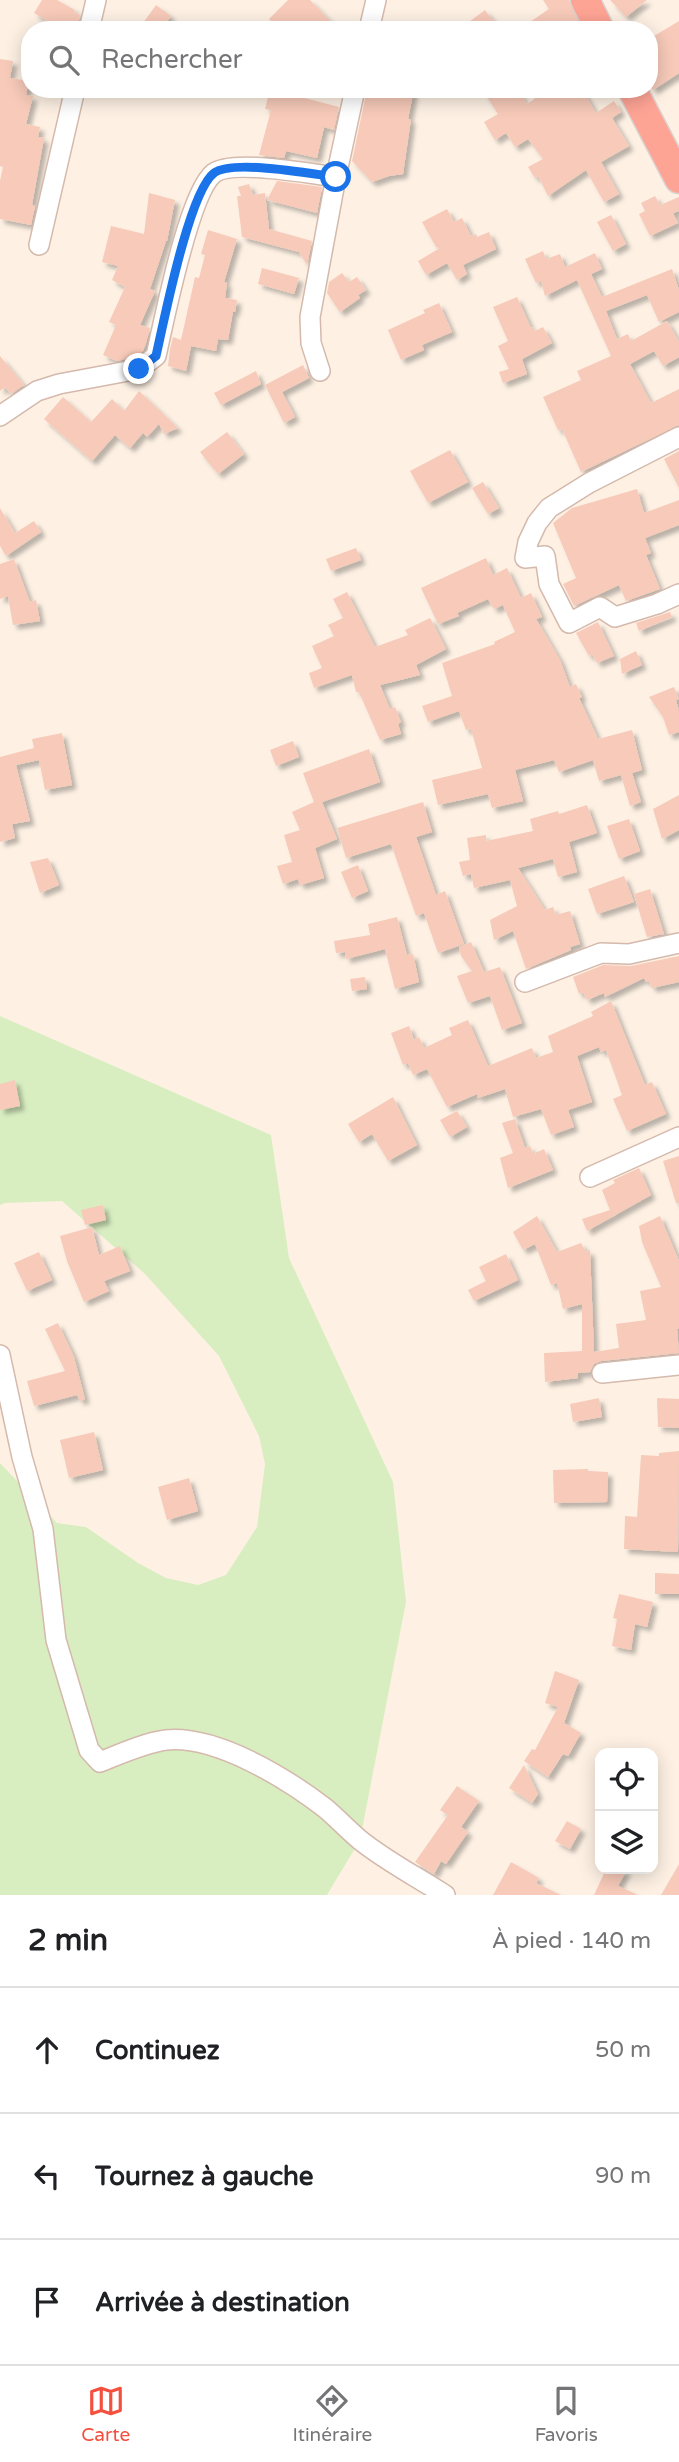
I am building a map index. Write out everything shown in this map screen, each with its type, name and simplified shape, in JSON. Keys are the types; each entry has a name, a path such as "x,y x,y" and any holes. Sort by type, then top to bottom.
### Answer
{"highway":[{"path":"585,0 596,21"},
{"path":"637,98 679,179"}],"street":[{"path":"91,21 96,0"},
{"path":"371,21 376,0"},
{"path":"39,245 73,98"},
{"path":"320,371 312,343 310,317 353,98"},
{"path":"0,416 37,391 59,384 139,369 156,356 189,221 203,188 214,173 228,168 274,168 336,177"},
{"path":"679,437 567,495 550,508 537,523 528,542 525,558 545,556 549,584 569,623 600,607 615,617 679,594"},
{"path":"525,982 601,953 629,954 679,943"},
{"path":"590,1177 679,1137"},
{"path":"0,1355 22,1457 43,1528 56,1640 89,1749 100,1762 166,1740 202,1744 235,1754 256,1763 292,1785 326,1809 360,1840 445,1895"},
{"path":"602,1373 679,1365"}],"green space":[{"path":"0,1016 271,1135 289,1258 393,1482 406,1602 360,1840 327,1895 0,1895 0,1463 57,1523 86,1527 138,1563 166,1578 198,1585 226,1575 257,1527 265,1464 259,1436 219,1356 145,1274 62,1201 0,1205"}],"building":[{"path":"42,0 57,0 80,15 79,21 47,21 34,13"},
{"path":"288,0 310,0 330,21 271,21 269,19"},
{"path":"543,0 569,0 577,21 531,21 549,9"},
{"path":"610,0 647,0 626,17"},
{"path":"156,5 171,16 167,21 144,21"},
{"path":"485,10 493,21 470,21"},
{"path":"679,21 679,73 658,87 658,34"},
{"path":"0,59 13,61 10,78 21,80 21,98 32,98 26,124 40,127 38,137 44,138 31,225 0,219 0,181 3,167 0,166"},
{"path":"268,98 304,98 339,107 334,130 324,127 317,158 286,151 284,158 259,155 271,110 265,109"},
{"path":"365,98 412,98 403,174 372,182 352,161"},
{"path":"488,98 523,98 527,104 535,98 587,98 596,113 614,101 621,112 612,118 629,146 601,162 619,194 604,202 586,170 548,196 538,176 535,178 528,167 543,159 528,139 515,147 506,133 495,140 484,122 498,114"},
{"path":"277,181 322,187 317,213 267,200"},
{"path":"249,184 253,195 265,193 269,229 312,241 307,265 299,252 242,237 237,196 241,196 238,187"},
{"path":"149,193 175,200 167,241 150,289 155,291 140,325 150,328 146,343 143,351 134,357 117,361 103,355 116,325 109,322 125,287 112,280 118,266 102,262 111,226 144,234"},
{"path":"655,196 660,205 679,197 679,211 673,213 678,223 650,236 639,214 645,211 641,203"},
{"path":"447,209 454,222 462,218 471,236 476,234 477,237 489,232 496,249 463,265 467,274 457,280 447,263 426,275 418,261 440,248 436,247 422,222"},
{"path":"611,215 626,244 613,251 597,222"},
{"path":"208,230 237,239 224,282 227,283 225,298 237,300 228,340 218,339 216,351 191,346 186,371 168,366 170,349 173,337 181,340 195,277 199,278 205,255 201,254"},
{"path":"543,251 546,259 560,254 565,267 595,253 602,269 591,274 602,297 672,269 679,290 679,312 659,322 647,295 606,311 617,339 628,334 631,341 667,321 679,342 679,357 663,366 654,351 630,364 651,403 679,389 679,425 581,472 562,429 558,430 543,397 581,380 577,371 611,356 577,280 545,296 541,281 536,283 525,259"},
{"path":"262,268 299,278 294,294 258,284"},
{"path":"342,273 349,282 357,277 366,290 358,295 360,298 340,312 327,293 329,282"},
{"path":"517,297 531,328 535,331 543,327 552,343 522,359 527,374 503,383 499,372 509,369 498,346 508,341 493,307"},
{"path":"439,303 452,332 422,345 424,350 401,360 388,330 425,313 423,310"},
{"path":"0,356 24,385 11,394 5,387 0,391"},
{"path":"303,365 309,378 282,392 295,417 284,423 265,385"},
{"path":"256,371 261,384 221,405 214,393"},
{"path":"139,391 178,428 164,434 159,424 147,437 143,433 130,448 115,435 92,461 44,419 63,397 91,422 112,399 124,411"},
{"path":"227,432 244,454 218,474 200,452"},
{"path":"450,450 468,482 428,503 410,471"},
{"path":"679,451 679,488 664,459"},
{"path":"483,482 499,508 488,514 472,488"},
{"path":"637,489 644,513 679,500 679,525 645,538 651,553 646,555 660,589 626,601 619,585 574,606 563,584 576,578 553,523 572,508"},
{"path":"0,508 15,533 34,521 41,532 6,556 0,546"},
{"path":"356,548 361,560 331,571 326,559"},
{"path":"486,558 493,575 507,568 521,598 531,593 542,617 536,619 560,660 570,687 576,684 582,697 579,698 598,739 632,730 642,770 632,773 641,802 630,806 621,775 599,781 593,760 559,772 554,760 515,770 523,801 492,808 488,794 438,805 432,780 482,768 471,729 466,730 459,711 428,722 422,706 452,696 442,663 495,644 494,642 515,632 503,605 494,609 488,599 457,613 459,616 438,624 421,588"},
{"path":"14,559 30,602 36,600 40,621 13,625 8,596 0,599 0,564"},
{"path":"347,592 375,647 408,635 405,630 430,618 446,649 416,665 420,675 380,685 390,709 395,707 401,722 398,724 401,734 380,740 359,692 356,692 352,675 314,688 309,673 322,668 312,646 334,636 328,625 343,618 333,599"},
{"path":"670,612 672,617 639,631 636,623"},
{"path":"598,622 614,656 597,663 592,654 589,656 576,633"},
{"path":"636,651 642,665 622,674 620,659"},
{"path":"674,687 679,699 676,700 679,732 669,735 663,717 649,697"},
{"path":"62,733 72,785 45,790 39,760 16,765 30,821 12,824 15,838 0,842 0,757 34,748 32,739"},
{"path":"293,741 299,757 276,766 270,750"},
{"path":"369,749 380,782 322,802 337,839 315,848 324,878 300,885 298,879 283,884 277,866 292,862 284,835 300,830 292,812 314,802 303,773"},
{"path":"679,795 679,830 662,839 653,809"},
{"path":"423,802 432,832 416,837 436,895 445,891 464,944 438,953 424,913 416,916 391,844 346,858 337,828"},
{"path":"587,805 597,833 569,842 577,872 558,877 553,859 518,868 545,910 553,907 556,915 570,911 580,944 526,969 513,931 494,940 490,920 517,906 510,880 474,888 471,874 463,876 459,862 470,860 467,838 486,835 486,841 533,831 530,819"},
{"path":"629,819 640,851 619,859 607,826"},
{"path":"48,858 59,885 40,893 30,862"},
{"path":"358,865 368,891 352,898 341,872"},
{"path":"624,876 634,902 597,914 588,889"},
{"path":"650,889 664,934 647,937 634,894"},
{"path":"397,917 407,955 413,954 419,982 395,989 385,949 346,959 345,952 336,953 334,941 370,935 368,924"},
{"path":"471,942 484,972 500,967 522,1023 502,1030 490,996 468,1003 457,976 472,971 461,956 459,947"},
{"path":"679,956 679,982 652,988 644,978 605,997 604,993 587,1000 583,992 579,994 573,977 603,965 631,966"},
{"path":"365,977 367,989 352,991 350,979"},
{"path":"611,1001 645,1085 652,1082 666,1114 627,1131 613,1099 622,1095 606,1050 601,1052 599,1047 577,1056 592,1102 568,1110 574,1127 551,1135 541,1109 513,1117 505,1089 478,1098 477,1094 447,1107 427,1069 413,1075 408,1063 403,1065 391,1033 409,1026 414,1040 419,1037 424,1048 452,1035 449,1028 468,1020 488,1066 532,1048 536,1058 553,1052 548,1036 593,1016 591,1012"},
{"path":"15,1080 20,1106 0,1110 0,1084"},
{"path":"393,1097 417,1145 388,1161 372,1134 359,1142 348,1124"},
{"path":"457,1111 467,1127 450,1137 440,1120"},
{"path":"515,1119 525,1148 530,1146 533,1154 544,1149 553,1170 508,1188 500,1158 513,1153 502,1123"},
{"path":"679,1156 679,1203 676,1203 663,1161"},
{"path":"639,1168 651,1195 587,1231 582,1219 610,1210 602,1190 615,1183 613,1180"},
{"path":"103,1205 106,1220 85,1225 81,1210"},
{"path":"537,1216 557,1252 581,1243 586,1252 590,1250 594,1352 619,1348 616,1324 646,1320 640,1291 661,1287 642,1242 639,1226 660,1216 679,1261 679,1353 601,1361 594,1364 590,1372 578,1373 578,1378 545,1382 544,1353 582,1351 582,1304 563,1309 557,1283 551,1285 535,1244 523,1250 513,1232"},
{"path":"92,1227 99,1255 120,1246 130,1271 104,1281 109,1291 84,1302 60,1236"},
{"path":"39,1252 52,1280 27,1291 14,1263"},
{"path":"506,1254 518,1280 474,1301 468,1290 486,1281 479,1267"},
{"path":"58,1323 74,1357 85,1399 80,1401 77,1395 34,1406 27,1381 65,1371 45,1329"},
{"path":"599,1398 602,1417 573,1422 570,1404"},
{"path":"657,1398 679,1399 679,1428 658,1427"},
{"path":"94,1432 103,1470 69,1478 60,1440"},
{"path":"679,1451 678,1552 624,1549 625,1516 637,1517 641,1455 659,1456 659,1453"},
{"path":"588,1469 608,1472 607,1502 554,1503 553,1470"},
{"path":"189,1478 198,1511 167,1520 158,1487"},
{"path":"655,1573 679,1574 679,1594 655,1594"},
{"path":"619,1594 653,1602 647,1627 635,1624 631,1650 612,1646 617,1619 613,1618"},
{"path":"555,1671 579,1680 564,1723 581,1733 568,1756 563,1754 548,1777 524,1761 532,1749 535,1750 558,1707 545,1703"},
{"path":"524,1765 538,1794 532,1803 509,1788"},
{"path":"457,1786 479,1801 461,1827 468,1832 446,1864 441,1861 434,1874 415,1862 448,1815 440,1810"},
{"path":"567,1821 581,1829 570,1849 555,1841"},
{"path":"511,1862 539,1878 536,1883 561,1895 493,1895"},
{"path":"679,1864 679,1895 661,1895"},
{"path":"604,1874 624,1874 618,1886 638,1895 594,1895"}],"route":[{"path":"139,369 156,356 189,221 203,188 214,173 228,168 274,168 336,177"}]}
